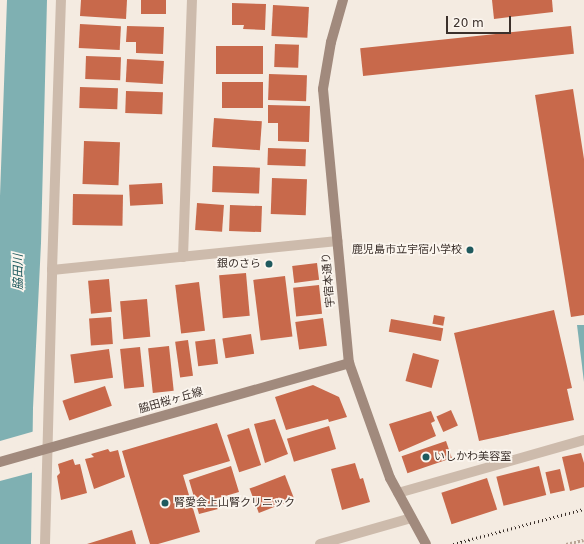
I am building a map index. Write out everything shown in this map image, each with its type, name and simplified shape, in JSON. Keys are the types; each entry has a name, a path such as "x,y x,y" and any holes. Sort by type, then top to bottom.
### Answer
{"street":[{"path":"45,544 45,450 61,0"},
{"path":"183,257 192,0"},
{"name":"宇宿本通り","path":"343,0 331,42 323,89 349,363 390,478 426,544"},
{"path":"52,270 338,241"},
{"name":"脇田桜ヶ丘線","path":"0,462 349,363"},
{"path":"398,493 584,440"},
{"path":"320,544 411,518"}],"path":[{"path":"566,544 584,540"}],"water":[{"name":"脇田川","path":"7,0 47,0 41,243 33,408 31,544 0,544 0,196"},
{"path":"577,325 584,325 584,382"}],"pier":[{"path":"35,431 34,472 0,481 0,441"}],"building":[{"path":"81,0 127,0 126,19 80,16"},
{"path":"141,0 166,0 166,14 141,14"},
{"path":"492,0 552,0 553,12 494,19"},
{"path":"232,3 266,4 265,30 243,29 244,25 232,25"},
{"path":"273,5 309,7 307,38 271,36"},
{"path":"80,24 121,26 120,50 79,48"},
{"path":"127,26 164,27 163,54 136,53 136,42 126,42"},
{"path":"571,26 574,54 363,76 360,48"},
{"path":"275,44 299,45 298,68 274,67"},
{"path":"216,46 263,46 263,74 216,74"},
{"path":"86,56 121,57 120,80 85,79"},
{"path":"127,59 164,61 163,84 126,82"},
{"path":"269,74 307,75 306,101 268,100"},
{"path":"222,82 263,82 263,108 222,108"},
{"path":"80,87 118,88 117,109 79,108"},
{"path":"573,89 584,159 584,315 571,317 535,95"},
{"path":"126,91 163,92 162,114 125,113"},
{"path":"268,105 310,106 309,142 278,141 278,123 268,123"},
{"path":"214,118 262,121 260,150 212,147"},
{"path":"84,141 120,142 118,185 82,184"},
{"path":"268,148 306,149 305,166 267,165"},
{"path":"213,166 260,168 259,194 212,192"},
{"path":"272,178 307,179 306,215 271,214"},
{"path":"162,183 163,204 130,206 129,185"},
{"path":"73,194 123,195 122,226 72,225"},
{"path":"197,203 224,205 222,232 195,230"},
{"path":"230,205 262,206 261,232 229,231"},
{"path":"317,263 319,280 294,283 292,266"},
{"path":"246,273 250,316 223,318 219,275"},
{"path":"285,276 292,337 261,340 253,280"},
{"path":"109,279 112,312 91,314 88,281"},
{"path":"199,282 205,331 181,334 175,285"},
{"path":"319,285 322,314 296,317 293,288"},
{"path":"147,299 150,337 123,339 120,301"},
{"path":"554,310 572,388 567,389 574,420 479,441 454,333"},
{"path":"434,315 445,317 443,326 432,324"},
{"path":"111,317 113,344 91,345 89,319"},
{"path":"323,318 327,346 299,350 295,322"},
{"path":"391,319 443,328 441,341 389,332"},
{"path":"251,334 254,354 225,358 222,339"},
{"path":"215,339 218,364 198,366 195,341"},
{"path":"188,340 193,376 180,377 175,342"},
{"path":"169,346 174,391 153,393 148,348"},
{"path":"140,347 144,387 124,389 120,349"},
{"path":"109,349 113,378 74,383 70,354"},
{"path":"413,353 439,360 432,388 405,381"},
{"path":"313,385 339,397 347,417 329,422 328,419 286,430 275,397"},
{"path":"105,386 112,406 69,421 62,401"},
{"path":"451,410 458,426 443,432 436,417"},
{"path":"431,411 435,421 431,423 436,436 399,452 389,424"},
{"path":"275,419 288,454 265,463 254,424"},
{"name":"腎愛会上山腎クリニック","path":"217,423 230,461 183,475 200,532 158,544 150,544 122,451"},
{"path":"329,426 336,449 294,462 287,439"},
{"path":"249,428 261,465 239,472 227,435"},
{"name":"いしかわ美容室","path":"446,441 452,458 407,473 402,456"},
{"path":"108,449 110,452 118,450 125,477 94,489 85,459 94,457 91,454"},
{"path":"581,453 584,463 584,487 570,491 562,457"},
{"path":"73,459 75,465 80,464 87,493 61,500 57,476 60,473 58,464"},
{"path":"355,463 360,479 363,478 370,502 342,510 331,469"},
{"path":"231,466 239,492 215,499 218,509 199,514 189,480"},
{"path":"539,466 546,495 504,506 496,477"},
{"path":"560,469 565,490 550,494 545,472"},
{"path":"285,475 294,499 259,513 250,489"},
{"path":"487,478 497,509 452,524 441,493"},
{"path":"132,530 136,544 87,544"}],"railway":[{"path":"453,544 584,509"}],"place":[{"name":"鹿児島市立宇宿小学校","path":"470,250"},
{"name":"銀のさら","path":"269,264"},
{"name":"いしかわ美容室","path":"426,457"},
{"name":"腎愛会上山腎クリニック","path":"165,503"}]}
